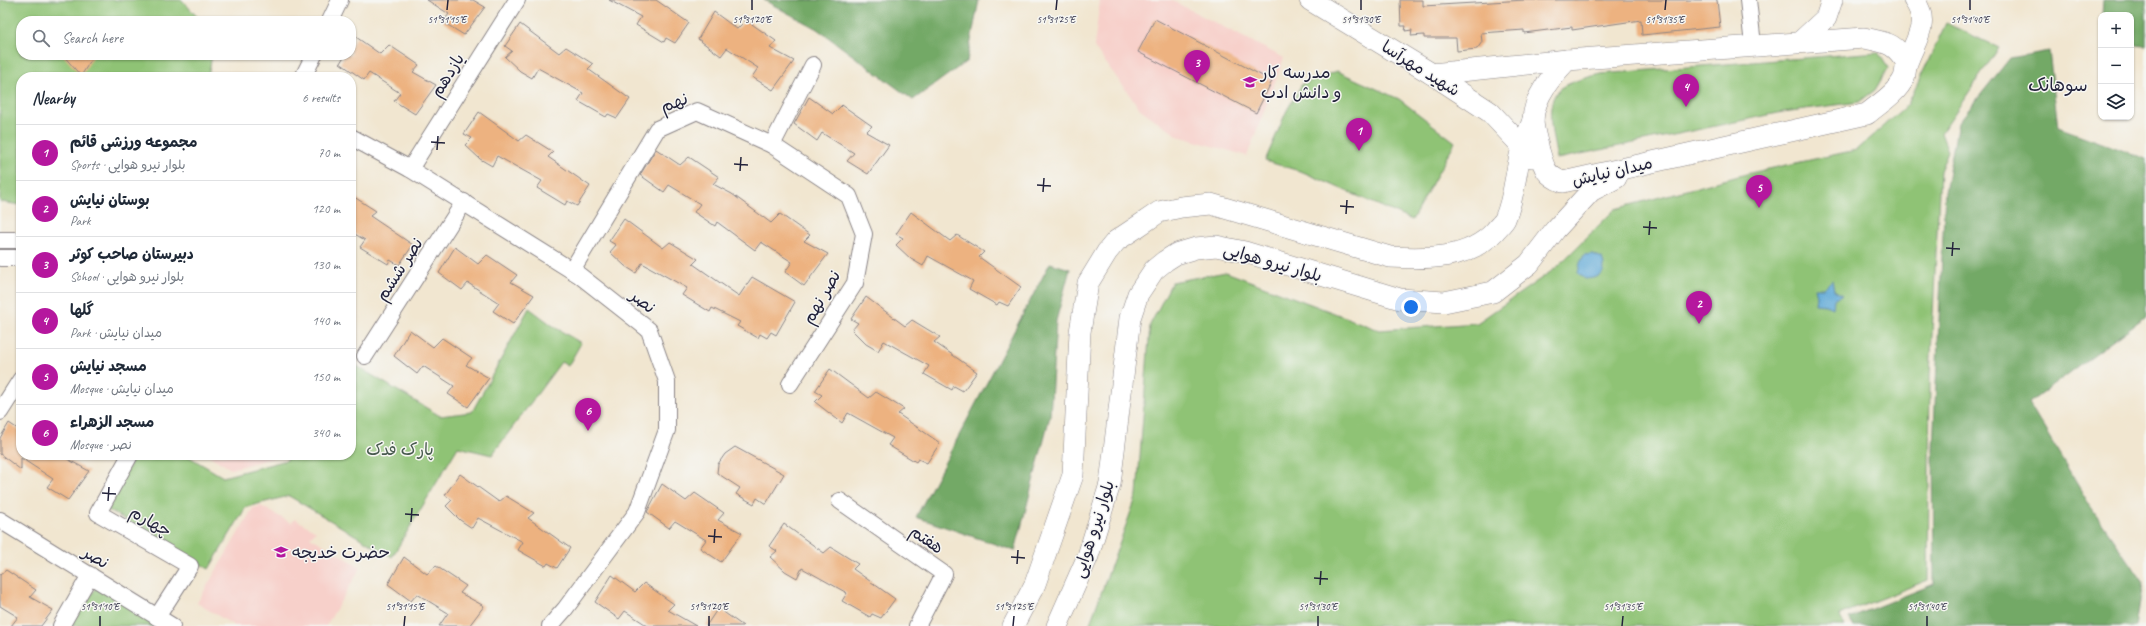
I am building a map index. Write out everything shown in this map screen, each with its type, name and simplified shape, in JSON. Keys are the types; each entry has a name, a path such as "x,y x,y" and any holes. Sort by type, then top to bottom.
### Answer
{"main road":[{"name":"شهید مهرآسا","path":"1310,0 1432,74 1490,112 1522,148 1543,166"},
{"path":"1800,42 1826,18 1832,0"},
{"name":"میدان نیایش","path":"1543,166 1550,177 1563,182 1867,114 1890,95 1904,78 1907,63 1921,33 1920,8 1914,0"},
{"path":"1432,74 1568,60 1753,45 1864,38 1884,42 1898,48 1907,63"},
{"path":"1543,166 1533,120 1537,103 1548,81 1568,60"},
{"name":"بلوار نیرو هوایی","path":"1013,626 1035,584 1073,475 1080,332 1083,306 1088,283 1107,252 1116,241 1159,212 1181,207 1211,204 1390,257 1423,258 1459,253 1489,238 1504,221 1513,195 1522,148 1533,120"},
{"name":"بلوار نیرو هوایی","path":"1057,626 1088,556 1110,484 1130,318 1138,294 1154,270 1165,261 1176,254 1196,248 1216,246 1245,252 1400,300 1451,301 1493,292 1529,264 1555,230 1591,191 1644,164"}],"street":[{"path":"332,16 340,0"},
{"name":"یازدهم","path":"410,170 517,0"},
{"path":"1748,0 1753,45"},
{"path":"305,72 311,60"},
{"path":"772,145 813,65"},
{"name":"نهم","path":"572,270 657,129 697,111 772,145"},
{"name":"نصر","path":"356,140 464,202 572,270 650,330 667,381 667,430 637,512 565,609 550,626"},
{"name":"نصر نهم","path":"772,145 848,196 864,234 855,284 790,384"},
{"name":"نصر ششم","path":"365,356 464,202"},
{"path":"0,240 16,240"},
{"path":"0,258 16,258"},
{"path":"0,412 16,388"},
{"name":"چهارم","path":"127,460 98,513 190,566 158,617"},
{"name":"هفتم","path":"840,501 944,574 917,626"},
{"name":"نصر","path":"0,520 172,626"},
{"path":"61,626 90,575"}],"shaded area":[{"path":"1100,0 1171,0 1284,58 1247,156 1178,136 1140,109 1094,47"},
{"path":"216,460 265,460 231,469"},
{"name":"حضرت خدیجه","path":"261,506 291,523 295,519 316,531 310,537 361,567 326,626 235,626 197,603 253,508"}],"green space":[{"path":"0,0 182,0 196,16 16,16 16,60 211,60 209,72 16,72 16,204 0,202"},
{"path":"764,0 979,0 967,61 913,100 817,29"},
{"path":"2103,0 2146,0 2146,45 2134,44 2134,12 2102,12"},
{"path":"1946,23 1999,48 1941,133 1948,151 1940,171 1930,376 1928,580 1839,615 1845,626 1089,626 1137,495 1150,325 1172,282 1226,272 1379,330 1477,323 1556,268 1615,209 1750,173 1856,150 1908,104"},
{"path":"2049,51 2058,127 2146,159 2146,316 2029,403 2089,504 2143,583 2136,626 1854,626 1849,618 1934,584 1933,448 1945,192 1958,123 2010,58"},
{"path":"1878,52 1888,68 1875,90 1859,102 1783,112 1557,159 1550,115 1553,99 1561,88 1577,80 1600,74"},
{"path":"1337,71 1399,99 1455,142 1412,220 1303,172 1265,161 1287,110 1302,84"},
{"path":"1050,263 1070,269 1056,321 1050,416 1015,551 916,517"},
{"name":"پارک فدک","path":"529,308 556,328 581,343 568,366 561,362 492,455 458,447 392,557 289,496 246,507 209,569 105,508 133,460 194,460 223,477 287,460 356,460 356,366 440,416 472,412"},
{"path":"97,586 161,626 70,626"}],"water":[{"path":"1593,254 1602,258 1604,268 1599,276 1585,279 1578,273 1580,263 1584,255"},
{"path":"1832,280 1834,290 1842,295 1834,299 1833,308 1815,304 1816,296 1814,288 1824,288"}],"building":[{"path":"427,0 473,0 485,7 464,35 443,22 449,14"},
{"path":"609,0 656,0 689,23 675,43 666,38 664,42 636,25 641,17"},
{"path":"1400,0 1423,0 1423,6 1525,0 1717,0 1720,27 1642,35 1641,20 1572,30 1572,27 1524,33 1524,30 1481,33 1482,42 1477,49 1457,51 1456,38 1424,38 1424,35 1411,36 1412,30 1405,31 1406,26 1401,26"},
{"path":"714,12 737,29 746,20 776,41 770,48 794,61 773,90 752,77 758,68 727,48 721,56 698,39"},
{"path":"1155,19 1272,81 1256,113 1138,52"},
{"path":"520,24 559,53 566,47 593,64 588,69 630,99 617,118 608,114 606,117 578,101 583,93 538,68 532,78 520,71 505,57 512,51 505,46"},
{"path":"356,37 380,54 389,45 419,65 413,72 436,85 415,114 394,101 400,93 369,73 364,80 356,74 356,72 353,72 340,63 342,60 356,60"},
{"path":"67,60 91,60 83,72 78,72"},
{"path":"809,97 833,114 842,105 872,126 866,132 889,145 868,174 847,161 854,153 822,133 817,141 794,124"},
{"path":"479,112 519,141 526,135 553,152 548,157 590,186 577,206 567,201 565,205 537,188 542,181 497,156 492,166 480,159 465,145 472,138 464,134"},
{"path":"656,149 680,165 689,157 719,177 713,184 732,194 771,223 780,214 810,235 804,241 828,254 804,286 785,272 792,262 761,242 755,250 717,222 715,226 694,212 700,204 669,185 664,192 640,175"},
{"path":"356,198 376,211 370,216 413,245 399,265 390,260 388,264 360,247 365,240 356,235"},
{"path":"911,212 950,241 957,235 984,252 979,257 1021,287 1008,306 999,302 997,305 969,289 973,281 928,256 923,266 911,259 896,245 903,238 896,234"},
{"path":"624,219 663,248 670,242 698,259 693,264 739,296 752,277 795,302 776,335 771,332 767,338 760,334 758,338 737,326 740,322 712,308 710,312 682,295 687,288 642,263 636,273 625,266 610,252 616,245 609,241"},
{"path":"455,247 478,264 487,255 517,275 511,282 534,295 513,324 493,311 499,303 468,283 462,290 439,273"},
{"path":"866,297 905,326 912,320 940,337 934,342 977,372 963,391 954,386 952,390 924,374 929,366 884,341 878,351 866,344 852,330 858,323 851,319"},
{"path":"410,330 433,347 442,338 472,358 466,365 489,378 468,407 448,394 454,386 423,366 417,374 394,356"},
{"path":"830,369 869,398 876,392 904,409 898,414 940,443 927,463 918,459 916,462 888,445 893,438 848,413 842,423 815,402 822,395 815,391"},
{"path":"9,423 16,428 16,460 21,460 21,470 0,454 0,438"},
{"path":"735,447 784,474 766,504 757,498 754,504 736,494 740,488 717,473 718,464 725,454"},
{"path":"24,460 69,460 89,471 68,500 47,487 53,479"},
{"path":"460,474 499,502 506,496 534,513 528,518 570,548 557,568 548,563 546,566 518,550 523,542 478,518 472,528 460,520 446,506 452,500 445,495"},
{"path":"662,484 686,501 695,493 724,513 718,520 742,533 721,562 700,548 706,540 675,521 669,528 647,512"},
{"path":"784,524 824,553 831,547 858,564 853,569 895,599 881,618 872,614 870,617 842,601 847,593 802,568 797,578 785,571 770,557 777,551 769,546"},
{"path":"404,557 427,574 436,566 466,586 460,593 484,606 469,626 439,626 448,613 417,594 411,601 388,584"},
{"path":"6,570 36,590 30,597 53,610 41,626 11,626 18,617 0,606 0,575"},
{"path":"612,575 635,592 644,583 674,604 668,610 696,626 648,626 625,611 619,619 595,602"},
{"path":"718,608 743,626 706,626"}],"place":[{"name":"مدرسه کار و دانش ادب","path":"1250,82"},
{"name":"دبيرستان صاحب كوثر","path":"1197,83"},
{"name":"گلها","path":"1686,107"},
{"name":"مجموعه ورزشی قائم","path":"1359,151"},
{"name":"مسجد نیایش","path":"1759,208"},
{"name":"بوستان نیایش","path":"1699,324"},
{"name":"مسجد الزهراء","path":"588,431"},
{"name":"حضرت خدیجه","path":"281,552"}],"district":[{"name":"سوهانک","path":"2058,85"}]}
